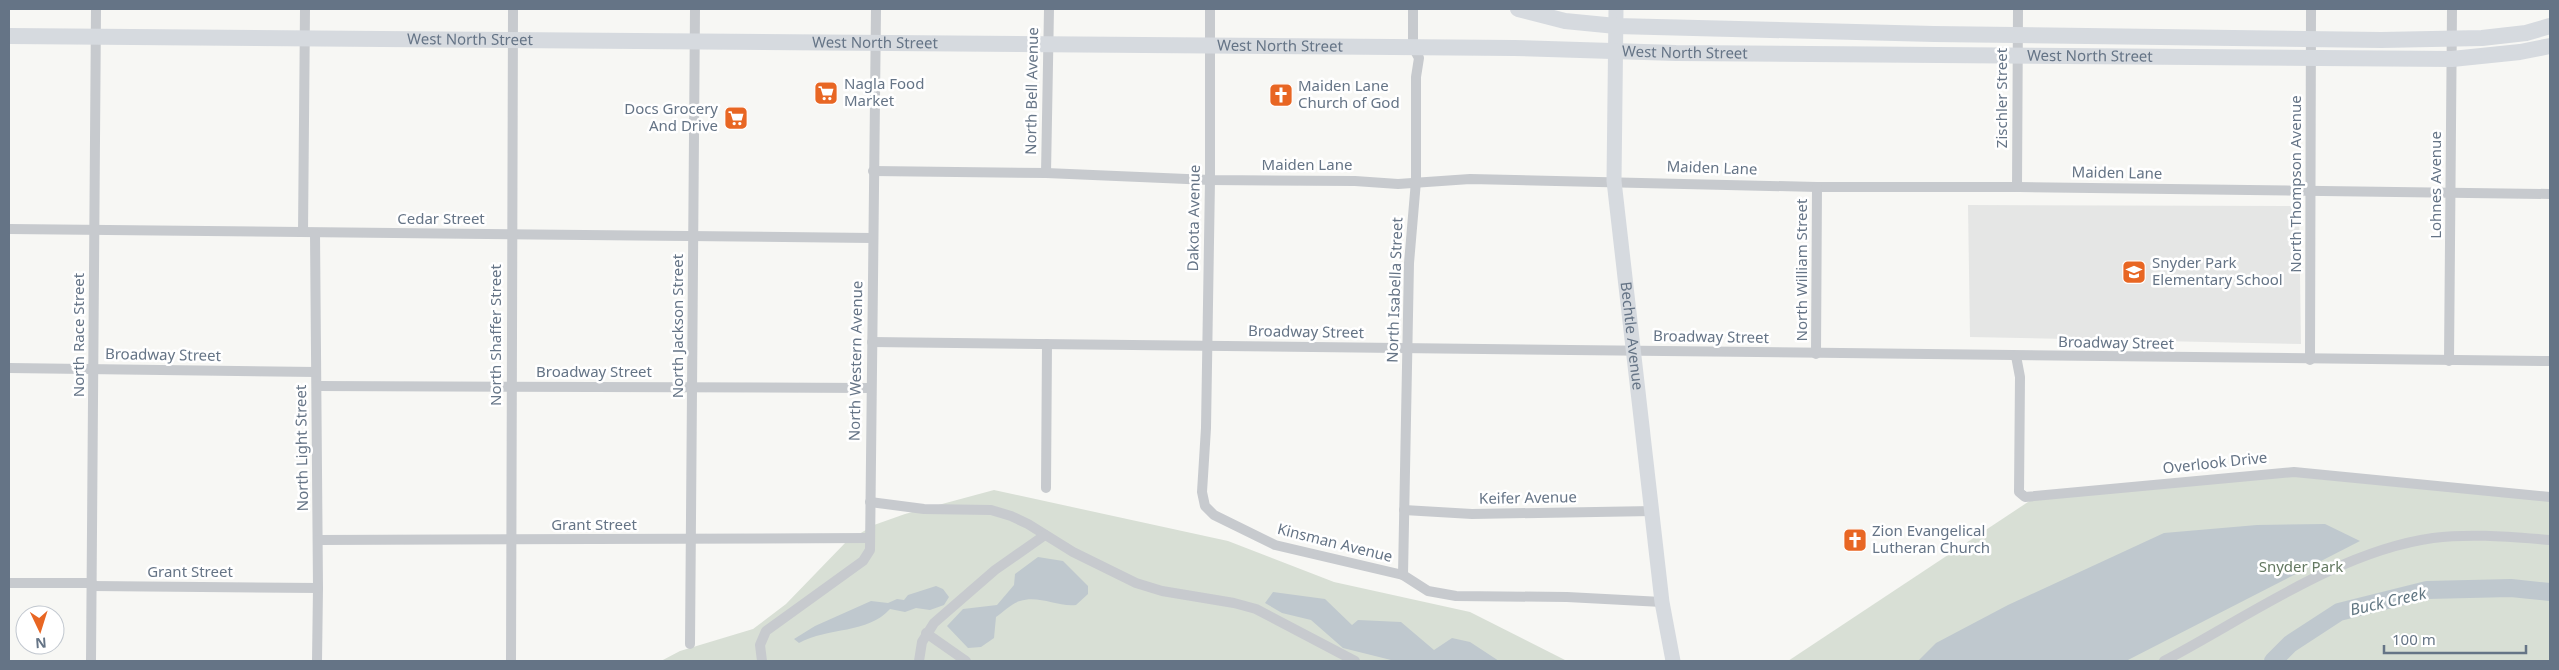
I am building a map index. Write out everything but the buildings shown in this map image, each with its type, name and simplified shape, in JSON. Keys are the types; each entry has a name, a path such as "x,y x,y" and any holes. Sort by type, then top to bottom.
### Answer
{"main road":[{"name":"West North Street","path":"1518,9 1565,20 1616,26 2018,35 2452,39 2526,33 2550,26"},
{"name":"Bechtle Avenue","path":"1616,9 1614,181 1662,602 1673,661"},
{"name":"West North Street","path":"9,36 1413,47 1614,52 2311,59 2452,59 2520,52 2550,46"}],"street":[{"name":"North Race Street","path":"91,661 96,9"},
{"path":"303,232 305,9"},
{"name":"North Shaffer Street","path":"511,661 513,9"},
{"name":"North Jackson Street","path":"690,644 695,9"},
{"name":"North Western Avenue","path":"762,661 760,646 766,631 863,560 870,550 876,9"},
{"name":"North Bell Avenue","path":"1046,173 1049,9"},
{"name":"Dakota Avenue","path":"1206,428 1210,180 1210,9"},
{"name":"North Isabella Street","path":"1403,575 1409,262 1416,181 1416,76 1419,58 1413,47 1413,9"},
{"name":"Zischler Street","path":"2017,187 2018,9"},
{"name":"North Thompson Avenue","path":"2310,360 2312,191 2311,9"},
{"name":"Lohnes Avenue","path":"2449,361 2452,9"},
{"name":"Maiden Lane","path":"873,171 1046,173 1210,180 1355,180 1398,184 1416,181 1470,179 1817,186 2550,194"},
{"name":"North William Street","path":"1816,354 1817,186"},
{"name":"Cedar Street","path":"9,229 303,232 315,234 872,238"},
{"name":"North Light Street","path":"315,234 318,540 317,661"},
{"name":"Broadway Street","path":"872,342 1634,350 2310,360 2550,361"},
{"path":"1046,488 1047,344"},
{"name":"Overlook Drive","path":"2016,356 2020,377 2019,492 2025,496 2294,472 2427,483 2550,497"},
{"name":"Broadway Street","path":"9,368 316,372"},
{"name":"Broadway Street","path":"316,386 871,388"},
{"name":"Kinsman Avenue","path":"1206,428 1202,492 1205,506 1214,515 1275,545 1403,575 1428,591 1456,596 1567,597 1662,602"},
{"path":"870,502 924,509 991,510 1012,516 1080,556 1136,583 1162,591 1234,602 1256,609 1355,661"},
{"name":"Keifer Avenue","path":"1404,510 1472,514 1653,511"},
{"path":"919,661 926,634 940,617 995,570 1045,535"},
{"path":"2165,661 2300,586 2371,555 2402,545 2453,536 2484,535 2550,540"},
{"name":"Grant Street","path":"318,540 870,538"},
{"name":"Grant Street","path":"9,583 318,588"},
{"path":"926,634 966,661"}],"shaded area":[{"name":"Snyder Park Elementary School","path":"1968,205 2299,206 2301,344 1970,337"},
{"path":"2325,524 2360,541 2126,661 1918,661 1936,643 2008,605 2164,533 2257,525"},
{"path":"1038,557 1063,561 1088,586 1088,594 1076,605 1034,599 1017,602 996,617 994,638 981,647 968,648 947,626 963,609 997,605 1014,585 1015,574"},
{"path":"936,586 943,589 949,597 944,605 930,610 916,608 905,612 890,609 871,623 859,627 822,634 799,643 794,639 815,626 871,601 888,603 897,599 904,600 908,595"},
{"path":"1273,592 1325,599 1352,625 1358,620 1401,622 1434,650 1452,638 1470,642 1499,661 1395,661 1343,648 1311,620 1282,613 1265,603"}],"green space":[{"name":"Snyder Park","path":"2294,472 2550,497 2550,661 1788,661 2037,496"},
{"path":"994,490 1228,541 1334,582 1470,612 1567,661 661,661 680,651 753,629 786,604 846,542 874,525 905,514"}],"waterway":[{"name":"Buck Creek","path":"2273,661 2290,644 2339,612 2427,590 2511,588 2550,592"}],"place":[{"name":"Nagla Food Market","path":"826,93"},
{"name":"Maiden Lane Church of God","path":"1281,95"},
{"name":"Docs Grocery And Drive","path":"736,118"},
{"name":"Snyder Park Elementary School","path":"2134,272"},
{"name":"Zion Evangelical Lutheran Church","path":"1855,540"}]}
